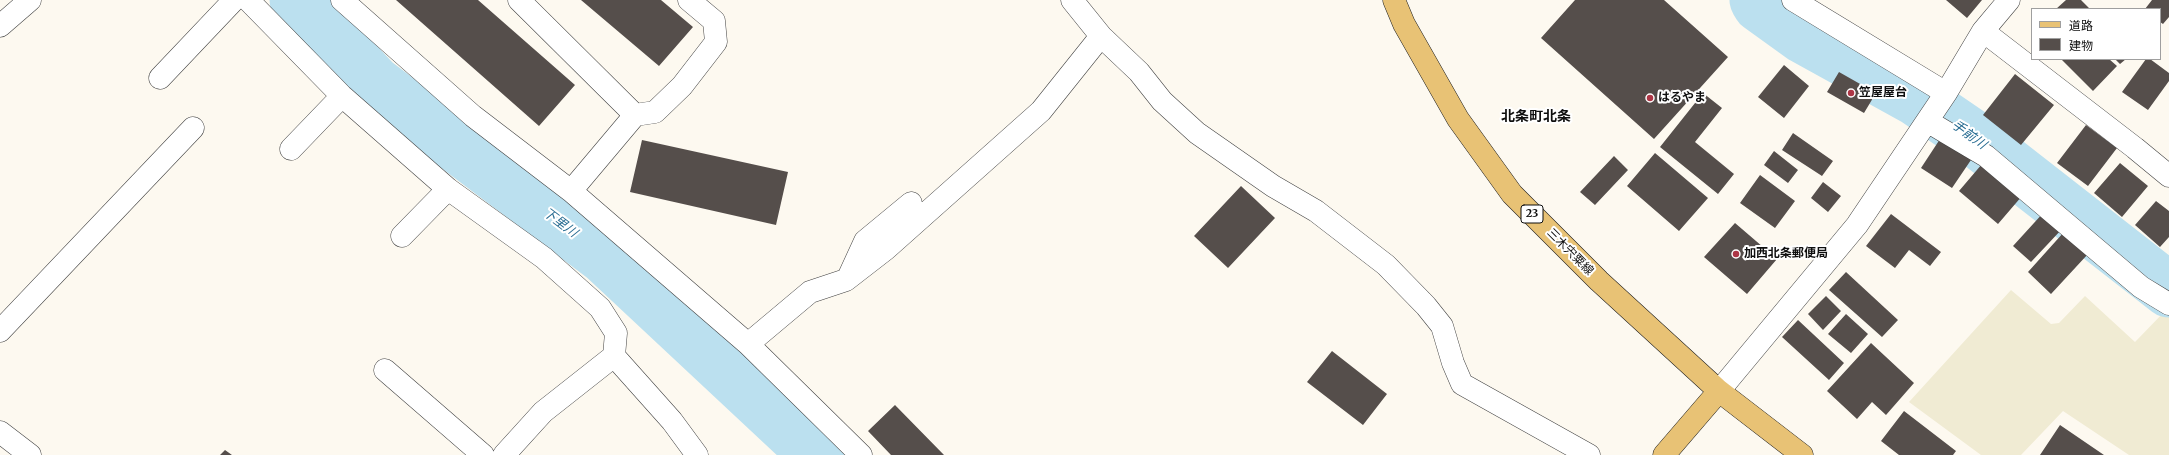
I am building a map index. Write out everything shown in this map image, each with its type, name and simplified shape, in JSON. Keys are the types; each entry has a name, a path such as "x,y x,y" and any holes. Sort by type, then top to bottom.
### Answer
{"main road":[{"name":"三木宍粟線","path":"1394,0 1404,24 1458,119 1512,194 1599,281 1719,391 1802,455"},
{"path":"1664,455 1719,391"}],"street":[{"path":"0,26 30,0"},
{"path":"160,78 234,0"},
{"path":"248,0 342,96 448,189 544,258 600,308 616,333 614,356 672,421 697,455"},
{"path":"342,0 474,116 571,191 748,344 861,455"},
{"path":"519,0 635,116"},
{"path":"571,191 635,116 655,112 682,86 716,42 714,21 689,0"},
{"path":"1072,0 1100,36 1139,72 1162,101 1197,133 1273,186 1316,211 1386,265 1426,306 1442,326 1453,363 1462,384 1589,455"},
{"path":"1793,0 1946,93"},
{"path":"1719,391 1857,225 1946,93 1983,32 2009,0"},
{"path":"1983,32 2135,148 2169,176"},
{"path":"748,344 810,292 846,280 886,249 1041,111 1100,36"},
{"path":"291,149 342,96"},
{"path":"1927,121 1986,156 2141,287 2169,304"},
{"path":"0,331 193,128"},
{"path":"402,236 448,189"},
{"path":"846,280 865,241 912,203"},
{"path":"504,455 543,412 614,356"},
{"path":"385,370 483,455"},
{"path":"0,432 30,455"}],"shaded area":[{"path":"2011,290 2051,324 2059,323 2085,296 2135,342 2166,310 2169,312 2169,455 2129,455 2063,411 2021,455 1981,455 1909,402"}],"building":[{"path":"396,0 478,0 575,85 539,126"},
{"path":"581,0 661,0 693,27 659,66"},
{"name":"はるやま","path":"1575,0 1664,0 1728,57 1654,139 1541,38"},
{"path":"1946,0 1982,0 1967,18"},
{"path":"2066,0 2081,0 2089,8 2057,8"},
{"path":"2152,0 2169,0 2169,17 2163,24 2161,23 2161,8 2146,8"},
{"path":"2062,60 2110,60 2117,66 2093,91"},
{"path":"2116,60 2125,60 2120,64"},
{"path":"2145,60 2151,60 2169,73 2169,81 2148,110 2122,92"},
{"path":"1784,65 1809,86 1784,118 1758,97"},
{"name":"笠屋屋台","path":"1839,72 1876,93 1864,113 1827,92"},
{"path":"2015,74 2054,105 2021,145 1983,115"},
{"path":"1703,93 1722,108 1695,142 1734,174 1718,194 1660,147"},
{"path":"2086,125 2117,148 2088,186 2057,163"},
{"path":"1793,133 1833,161 1822,176 1782,150"},
{"path":"1942,136 1973,157 1952,188 1921,168"},
{"path":"642,140 788,172 776,225 630,192"},
{"path":"1774,151 1798,170 1788,183 1764,165"},
{"path":"1655,153 1708,198 1679,231 1627,186"},
{"path":"1614,156 1628,170 1595,205 1580,192"},
{"path":"2120,163 2148,186 2122,217 2094,193"},
{"path":"1982,164 2022,196 1998,224 1959,191"},
{"path":"1760,175 1795,201 1775,228 1740,203"},
{"path":"1823,182 1841,196 1828,212 1811,198"},
{"path":"1241,186 1275,218 1228,268 1194,236"},
{"path":"2156,201 2169,211 2169,237 2160,247 2135,225"},
{"path":"2044,212 2062,229 2031,262 2013,246"},
{"path":"1891,214 1941,252 1930,266 1909,250 1895,268 1866,246"},
{"path":"1735,223 1777,259 1747,294 1704,257"},
{"path":"2064,232 2088,254 2051,294 2028,272"},
{"path":"1846,272 1898,320 1882,337 1829,290"},
{"path":"1826,296 1841,311 1823,330 1808,314"},
{"path":"1846,314 1868,334 1851,353 1828,334"},
{"path":"1798,320 1844,363 1829,380 1782,337"},
{"path":"1871,343 1914,383 1886,415 1872,402 1857,419 1827,391"},
{"path":"1332,351 1387,394 1363,425 1307,382"},
{"path":"895,405 944,455 891,455 868,431"},
{"path":"1904,411 1956,451 1953,455 1899,455 1881,441"},
{"path":"2060,425 2104,455 2040,455"},
{"path":"225,450 232,455 220,455"}],"waterway":[{"name":"下里川","path":"297,0 374,83 604,256 817,455"},
{"name":"手前川","path":"1757,0 1760,5 1803,36 1917,99 1974,138 2169,290"}],"place":[{"name":"笠屋屋台","path":"1851,93"},
{"name":"はるやま","path":"1650,98"},
{"name":"加西北条郵便局","path":"1736,254"}],"district":[{"name":"北条町北条","path":"1536,117"}]}
